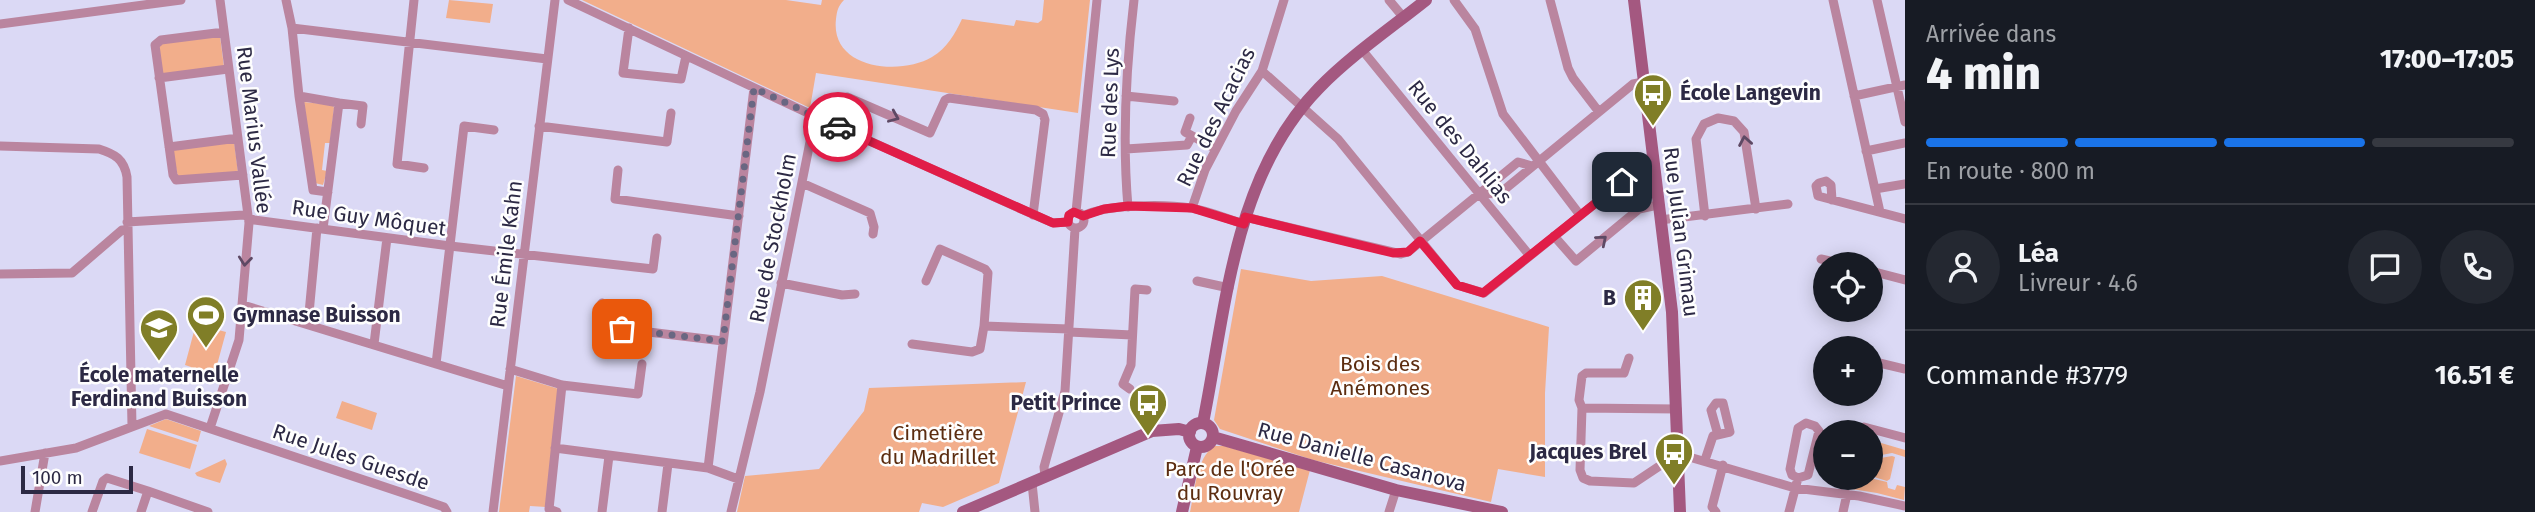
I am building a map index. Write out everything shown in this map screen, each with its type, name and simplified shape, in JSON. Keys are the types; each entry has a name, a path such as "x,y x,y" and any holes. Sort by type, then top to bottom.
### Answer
{"street":[{"path":"0,24 181,0"},
{"name":"Rue Marius Vallée","path":"209,428 239,340 248,217 220,0"},
{"path":"286,0 313,190 328,192"},
{"path":"414,0 397,164 424,168"},
{"name":"Rue Émile Kahn","path":"493,512 555,0"},
{"path":"568,0 815,117 1033,215 1053,223 1068,222 1075,229 1065,391 1044,467 1045,476"},
{"path":"1075,229 1084,224 1080,214 1097,0"},
{"name":"Rue des Lys","path":"1128,206 1126,96 1134,0"},
{"name":"Rue des Acacias","path":"1192,208 1205,170 1236,111 1262,71 1284,0"},
{"path":"1390,0 1404,18"},
{"path":"1203,423 1245,220 1266,164 1281,136 1303,106 1328,79 1426,0"},
{"path":"1454,0 1475,29 1503,114 1535,164 1580,215"},
{"path":"1550,0 1568,68 1599,112"},
{"name":"Rue Julian Grimau","path":"1634,0 1672,305 1680,512"},
{"path":"1833,0 1880,212"},
{"path":"1877,0 1901,86 1905,122"},
{"path":"292,28 548,59"},
{"path":"629,28 623,73 681,79 686,56"},
{"path":"224,32 161,40 155,45 159,78 173,175 176,180 243,175"},
{"name":"Rue des Dahlias","path":"1363,51 1530,256"},
{"path":"159,78 228,69"},
{"path":"1262,71 1338,139 1457,285 1483,293 1643,165 1653,163"},
{"path":"1068,222 1069,215 1128,206 1192,208 1393,253 1408,252 1518,162 1535,164 1633,84 1643,82"},
{"path":"1854,96 1901,86"},
{"path":"708,468 754,88"},
{"path":"299,96 363,106 361,124"},
{"path":"1126,96 1174,101"},
{"path":"825,121 836,100 847,97 930,133 945,100 949,98 1036,110 1043,114 1045,120 1033,215"},
{"path":"308,324 339,103"},
{"path":"539,126 667,142 671,113"},
{"name":"Rue de Stockholm","path":"731,512 760,392 815,117"},
{"path":"1705,216 1696,139 1704,124 1720,117 1734,121 1745,132 1756,209"},
{"path":"1190,118 1185,132 1216,149"},
{"path":"436,364 464,127 494,130"},
{"path":"1126,149 1187,145 1192,136"},
{"path":"169,147 238,138"},
{"path":"1866,151 1905,143"},
{"path":"0,146 99,149 114,153 125,169 131,426"},
{"path":"618,170 615,200 738,216"},
{"path":"802,183 870,213 873,234"},
{"path":"1875,190 1905,184"},
{"path":"1832,200 1905,219"},
{"path":"1660,220 1788,204"},
{"path":"1554,236 1576,261 1639,209 1658,205"},
{"name":"Rue Guy Môquet","path":"127,226 229,215 387,238 653,269 657,238"},
{"path":"0,274 72,273 127,226"},
{"path":"374,344 387,238"},
{"path":"912,344 972,352 980,349 988,272 940,249 926,281"},
{"path":"1883,274 1905,280"},
{"path":"1196,281 1229,288"},
{"path":"781,283 855,295"},
{"path":"1130,389 1123,384 1131,365 1135,289 1146,290"},
{"path":"602,303 599,326 723,341"},
{"path":"243,305 508,386"},
{"path":"984,326 1132,335"},
{"path":"1629,358 1624,373 1586,373 1582,376 1579,400 1582,408 1580,470 1583,478 1590,481 1634,483 1661,465 1679,459 1705,460 1847,495 1905,506"},
{"path":"510,369 562,385 638,394 642,364"},
{"path":"1883,364 1905,369"},
{"path":"557,512 548,509 562,385"},
{"path":"1582,408 1677,409"},
{"name":"Rue Jules Guesde","path":"0,461 76,448 166,414 444,507 447,512"},
{"path":"1203,423 1211,429 1213,437 1206,446 1197,447 1190,441 1190,432 1195,425 1203,423"},
{"path":"1789,512 1797,483 1808,475 1819,431 1815,426 1806,424 1798,428 1790,469 1797,483"},
{"path":"963,512 1152,430 1179,429 1190,432"},
{"path":"1883,432 1905,438"},
{"path":"1705,460 1713,436 1718,435"},
{"name":"Rue Danielle Casanova","path":"1213,437 1396,490 1502,512"},
{"path":"1182,512 1197,447"},
{"path":"555,449 708,468 738,479"},
{"path":"35,512 45,453"},
{"path":"602,512 609,456"},
{"path":"662,512 668,464"},
{"path":"1716,512 1712,508 1723,466"},
{"path":"92,512 103,481 107,478 208,512"},
{"path":"1032,483 1035,512"},
{"path":"1389,512 1396,490"},
{"path":"141,512 148,491"},
{"path":"1843,512 1847,495"}],"green space":[{"path":"449,0 493,4 490,23 446,18"},
{"path":"582,0 786,0 821,5 822,0 844,0 840,4 836,19 837,36 844,49 855,58 886,67 918,63 932,57 950,40 962,19 1014,26 1016,20 1038,23 1042,20 1044,0 1090,0 1078,113 816,73 810,108"},
{"path":"220,36 224,67 161,75 159,43"},
{"path":"304,102 333,105 334,108 330,143 325,143 322,170 327,171 323,185 315,183"},
{"path":"234,141 238,172 178,177 172,149"},
{"name":"Bois des Anémones","path":"1241,269 1311,281 1382,276 1549,327 1545,393 1545,477 1498,469 1491,502 1313,460 1220,429 1214,420"},
{"name":"Gymnase Buisson","path":"196,324 226,332 214,376 190,370 191,367 185,365"},
{"path":"516,376 559,389 546,507 530,506 529,512 499,512"},
{"name":"Cimetière du Madrillet","path":"1026,382 999,483 943,507 922,503 919,512 737,512 745,476 819,469 864,411 869,388"},
{"path":"342,401 377,413 372,430 336,418"},
{"path":"166,419 201,431 198,442 149,426"},
{"path":"147,429 197,445 190,469 139,453"},
{"path":"1883,444 1905,450 1905,457 1892,453 1883,455"},
{"name":"Parc de l'Orée du Rouvray","path":"1214,446 1224,446 1310,470 1299,512 1190,512 1200,467"},
{"path":"1895,457 1890,479 1887,481 1883,480 1883,458"},
{"path":"225,459 227,464 220,483 195,473"},
{"path":"1883,481 1887,482 1888,488 1895,490 1897,485 1905,487 1904,500 1858,490 1883,490"}],"way so far":[{"path":"622,329 723,341 754,88 838,127"}],"place":[{"name":"École Langevin","path":"1653,127"},
{"name":"B","path":"1643,332"},
{"name":"Gymnase Buisson","path":"206,349"},
{"name":"École maternelle Ferdinand Buisson","path":"159,362"},
{"name":"Petit Prince","path":"1148,437"},
{"name":"Jacques Brel","path":"1674,486"}],"route":[{"path":"838,127 1053,223 1068,222 1069,215 1074,212 1083,216 1104,209 1128,206 1192,208 1244,224 1245,217 1393,253 1408,252 1420,241 1457,285 1483,293 1622,182"}]}
